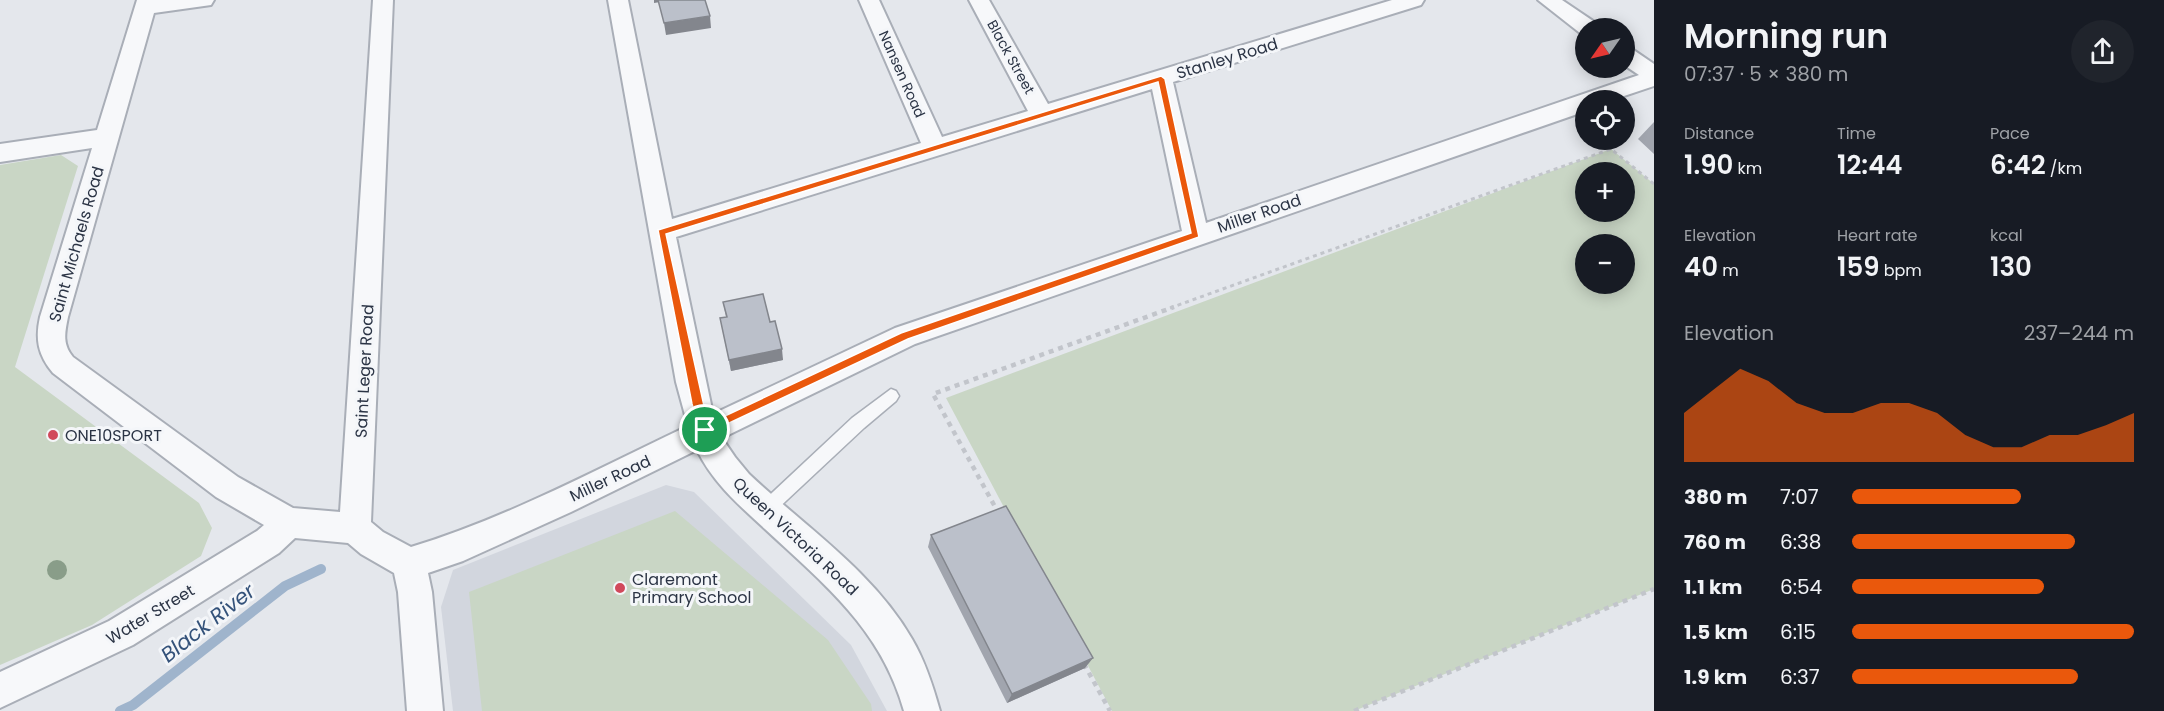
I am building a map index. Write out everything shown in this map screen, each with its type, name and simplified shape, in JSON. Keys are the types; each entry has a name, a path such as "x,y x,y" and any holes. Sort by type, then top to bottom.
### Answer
{"street":[{"path":"146,4 204,0"},
{"name":"Saint Leger Road","path":"355,529 383,0"},
{"name":"Queen Victoria Road","path":"618,0 662,232 697,404 705,430 720,463 875,612 893,639 908,668 922,711"},
{"name":"Nansen Road","path":"868,0 935,147"},
{"name":"Black Street","path":"979,0 1042,114"},
{"name":"Stanley Road","path":"662,232 1161,79 1370,6 1414,0"},
{"path":"1548,0 1575,19"},
{"name":"Saint Michaels Road","path":"146,4 54,317 50,339 52,351 63,365 227,487 289,522 355,529"},
{"path":"1635,62 1654,77"},
{"name":"Miller Road","path":"1618,90 1654,77"},
{"path":"1161,79 1196,235"},
{"name":"Miller Road","path":"409,563 451,550 560,502 705,430 905,336 1575,105"},
{"path":"0,153 106,137"},
{"name":"Water Street","path":"0,690 121,633 268,542 289,522"},
{"path":"355,529 372,543 409,563 415,591 425,711"}],"lane":[{"path":"766,509 858,423 891,396"}],"path":[{"path":"1004,521 933,394 1611,149 1654,184"},
{"path":"1354,711 1654,590"},
{"path":"1082,661 1110,711"}],"shaded area":[{"name":"Claremont Primary School","path":"666,485 694,492 851,645 887,711 453,711 441,607 453,570"}],"green space":[{"path":"1608,150 1612,150 1627,162 1576,162"},
{"name":"ONE10SPORT","path":"61,155 78,166 15,367 199,503 212,528 201,556 92,625 0,665 0,165"},
{"path":"1575,162 1575,222 1635,222 1635,169 1654,184 1654,589 1354,711 1112,711 946,398"},
{"name":"Claremont Primary School","path":"675,511 828,640 871,704 872,711 482,711 469,592"}],"building":[{"path":"658,0 705,0 710,16 664,23"},
{"path":"763,294 770,322 775,321 782,349 729,360 720,318 727,317 723,302"},
{"path":"1006,506 1093,658 1012,694 931,535"}],"waterway":[{"name":"Black River","path":"120,711 133,705 285,586 321,569"}],"place":[{"name":"ONE10SPORT","path":"53,435"},
{"name":"Claremont Primary School","path":"620,588"}],"route":[{"path":"1161,79 1196,235 905,336 705,430 697,404 662,232 1161,79"}]}
